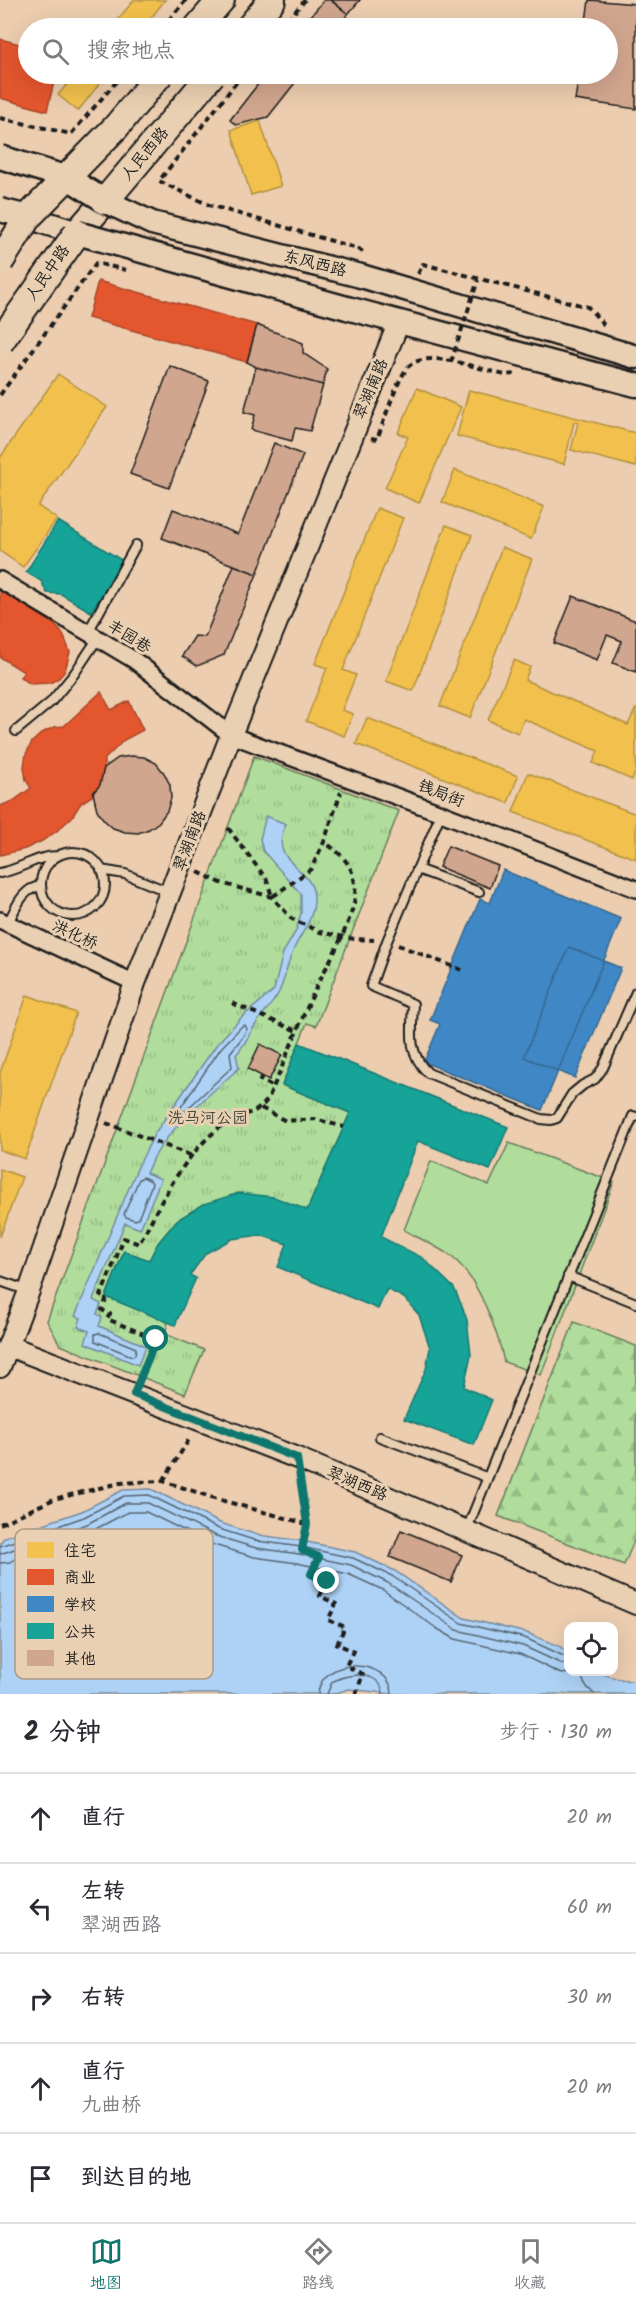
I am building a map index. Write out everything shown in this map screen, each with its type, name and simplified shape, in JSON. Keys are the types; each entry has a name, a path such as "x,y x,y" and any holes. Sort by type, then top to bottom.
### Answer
{"main road":[{"path":"205,18 220,0"},
{"path":"257,18 272,0"},
{"path":"0,262 28,217 116,128 152,84"},
{"name":"人民西路","path":"77,233 204,84"},
{"name":"东风西路","path":"0,157 68,178 105,201 152,223 364,266 636,357"},
{"name":"东风西路","path":"0,210 347,308 636,385"},
{"name":"人民中路","path":"0,342 77,233"}],"street":[{"name":"翠湖南路","path":"0,1367 29,1292 135,983 231,735 399,322"},
{"name":"丰园巷","path":"0,579 134,660 231,735"},
{"name":"钱局街","path":"231,735 636,889"},
{"name":"洪化桥","path":"4,921 135,983"},
{"name":"翠湖西路","path":"9,1346 297,1458 636,1604"}],"lane":[{"path":"16,731 51,702 74,674 136,545"},
{"path":"441,813 387,941 371,986 412,1004 412,1050 418,1064 428,1073 541,1119 551,1120 557,1118 572,1094 583,1085 596,1079 609,1056 636,992"},
{"path":"0,873 21,868 36,859 47,856 67,853 85,854 93,859 101,870 105,883 100,901 95,908 78,916 60,914 52,910 42,895 41,886 45,868 58,856"},
{"path":"417,869 479,892"},
{"path":"101,870 124,874 170,892"},
{"path":"4,921 26,892 33,887 41,886"},
{"path":"466,1530 633,1116 636,1117"},
{"path":"568,1276 636,1303"},
{"path":"0,1281 29,1292"},
{"path":"380,1437 486,1477"}],"path":[{"path":"171,18 186,0"},
{"path":"290,18 305,0"},
{"path":"0,118 71,134 114,84"},
{"path":"235,84 159,181 209,205 359,249 364,266"},
{"path":"0,395 96,263 131,272"},
{"path":"423,264 588,308"},
{"path":"451,362 478,280"},
{"path":"377,439 408,366 421,358 434,358 505,375"},
{"path":"182,864 221,883 272,897 310,869 324,842 346,777"},
{"path":"228,828 267,879 272,897 292,919 320,932 387,941"},
{"path":"134,1394 156,1339 107,1319 110,1314 102,1310 106,1300 100,1298 112,1274 124,1238 139,1244 177,1172 189,1155 227,1121 261,1108 274,1087 282,1063 351,913 356,887 347,861 338,851 324,842"},
{"path":"413,950 462,970"},
{"path":"232,1003 297,1031"},
{"path":"282,1063 291,1063"},
{"path":"262,1077 260,1080 274,1087"},
{"path":"261,1108 286,1121 315,1119 345,1127"},
{"path":"89,1117 189,1155"},
{"path":"163,1481 190,1438"},
{"path":"297,1458 307,1524 302,1550 319,1557 311,1574 327,1581 320,1596 336,1604 328,1620 345,1628 337,1644 353,1651 346,1666 363,1674 356,1692"},
{"path":"0,1524 54,1500 120,1483 163,1481 307,1524"}],"green space":[{"name":"洗马河公园","path":"254,756 399,811 316,1026 307,1023 282,1085 350,1113 307,1210 204,1204 177,1220 158,1243 149,1260 124,1251 106,1296 168,1322 165,1334 204,1350 185,1394 60,1345 47,1321"},
{"path":"509,1143 614,1182 541,1375 504,1362 486,1306 471,1278 453,1258 442,1250 404,1230 431,1161 489,1185"},
{"path":"574,1322 636,1346 636,1536 624,1565 498,1516"}],"water":[{"path":"266,816 286,824 282,837 282,848 285,856 311,885 314,895 313,911 293,951 278,994 236,1055 239,1068 187,1116 154,1157 146,1173 161,1179 140,1229 125,1223 93,1300 101,1304 97,1314 102,1317 99,1326 146,1346 138,1365 85,1343 89,1331 78,1327 81,1318 75,1316 137,1169 155,1133 217,1044 241,1018 274,990 283,953 296,931 301,913 301,894 263,851 260,839"},
{"path":"151,1489 220,1523 258,1535 355,1552 395,1571 464,1618 527,1633 559,1646 564,1650 564,1676 609,1676 636,1682 636,1694 391,1694 349,1689 333,1694 0,1694 0,1543 5,1537 15,1534 15,1679 213,1679 213,1529 29,1529 82,1511 123,1490"}],"building: 住宅":[{"path":"134,0 165,0 151,18 119,18"},
{"path":"67,84 99,84 78,111 58,95"},
{"path":"260,121 281,186 251,195 231,130"},
{"path":"58,374 107,407 38,506 57,519 23,567 0,551 0,458"},
{"path":"417,388 461,407 419,503 385,488 408,437 398,433"},
{"path":"469,390 636,433 636,467 571,450 578,423 574,422 564,464 457,436"},
{"path":"455,470 544,507 531,539 442,502"},
{"path":"377,508 403,518 343,670 356,675 342,710 353,714 344,736 306,721 327,668 315,664"},
{"path":"446,525 472,535 413,691 386,681"},
{"path":"502,547 532,559 470,718 440,706"},
{"path":"514,660 530,667 525,680 628,725 636,708 636,771 632,780 593,763 598,751 524,719 518,733 488,720"},
{"path":"367,718 518,776 508,803 356,744"},
{"path":"528,773 636,814 636,859 513,812"},
{"path":"27,995 76,1013 25,1159 0,1150 0,1073"},
{"path":"0,1169 22,1177 0,1237"}],"building: 商业":[{"path":"0,39 18,44 18,84 54,84 47,111 0,98"},
{"path":"98,281 257,325 247,362 88,318"},
{"path":"0,589 54,624 63,634 70,652 65,671 59,678 50,683 31,684 20,677 24,672 0,657"},
{"path":"101,692 111,710 129,701 143,730 124,740 104,760 104,773 100,785 57,831 25,849 0,855 0,806 13,801 31,788 26,780 24,767 26,754 32,742 42,733 54,727 64,726"}],"building: 学校":[{"path":"503,870 621,919 542,1110 424,1062 440,1024 430,1020 480,899 490,903"},
{"path":"569,947 621,968 575,1078 524,1057"}],"building: 公共":[{"path":"58,521 123,561 91,612 61,594 47,593 41,581 26,572"},
{"path":"299,1043 508,1127 490,1170 418,1141 381,1237 423,1258 454,1288 467,1320 471,1355 464,1387 492,1400 474,1445 404,1419 426,1369 430,1348 419,1315 404,1298 387,1289 378,1309 278,1267 287,1244 260,1235 232,1239 206,1253 190,1275 196,1278 175,1325 106,1297 124,1251 149,1260 158,1243 177,1220 204,1204 239,1193 274,1197 307,1210 350,1113 282,1085"}],"building: 其他":[{"path":"324,0 330,0 348,14 345,18 309,18"},
{"path":"331,0 360,0 348,14"},
{"path":"589,0 636,4 636,109 575,100 577,84 618,84 618,18 586,18"},
{"path":"258,84 294,84 268,117 236,125 230,120"},
{"path":"257,325 303,343 303,353 327,369 323,385 256,367 247,362"},
{"path":"170,366 209,381 169,488 130,474"},
{"path":"256,367 323,385 310,431 295,428 292,441 251,430 255,415 244,412"},
{"path":"274,443 303,455 257,574 162,538 173,509 238,534"},
{"path":"234,565 257,574 224,655 197,666 182,656 195,636 205,637"},
{"path":"573,596 636,621 636,672 613,663 622,641 607,635 597,660 554,643"},
{"path":"144,757 156,763 170,785 171,798 167,811 159,822 138,833 113,828 104,820 97,810 93,793 100,785 104,768 118,758"},
{"path":"448,846 498,866 490,888 439,867"},
{"path":"260,1044 282,1055 269,1080 248,1069"},
{"path":"401,1530 462,1555 451,1582 390,1557"}],"route":[{"path":"156,1339 134,1394 297,1458 307,1524 302,1550 319,1557 311,1574 327,1581"}]}
